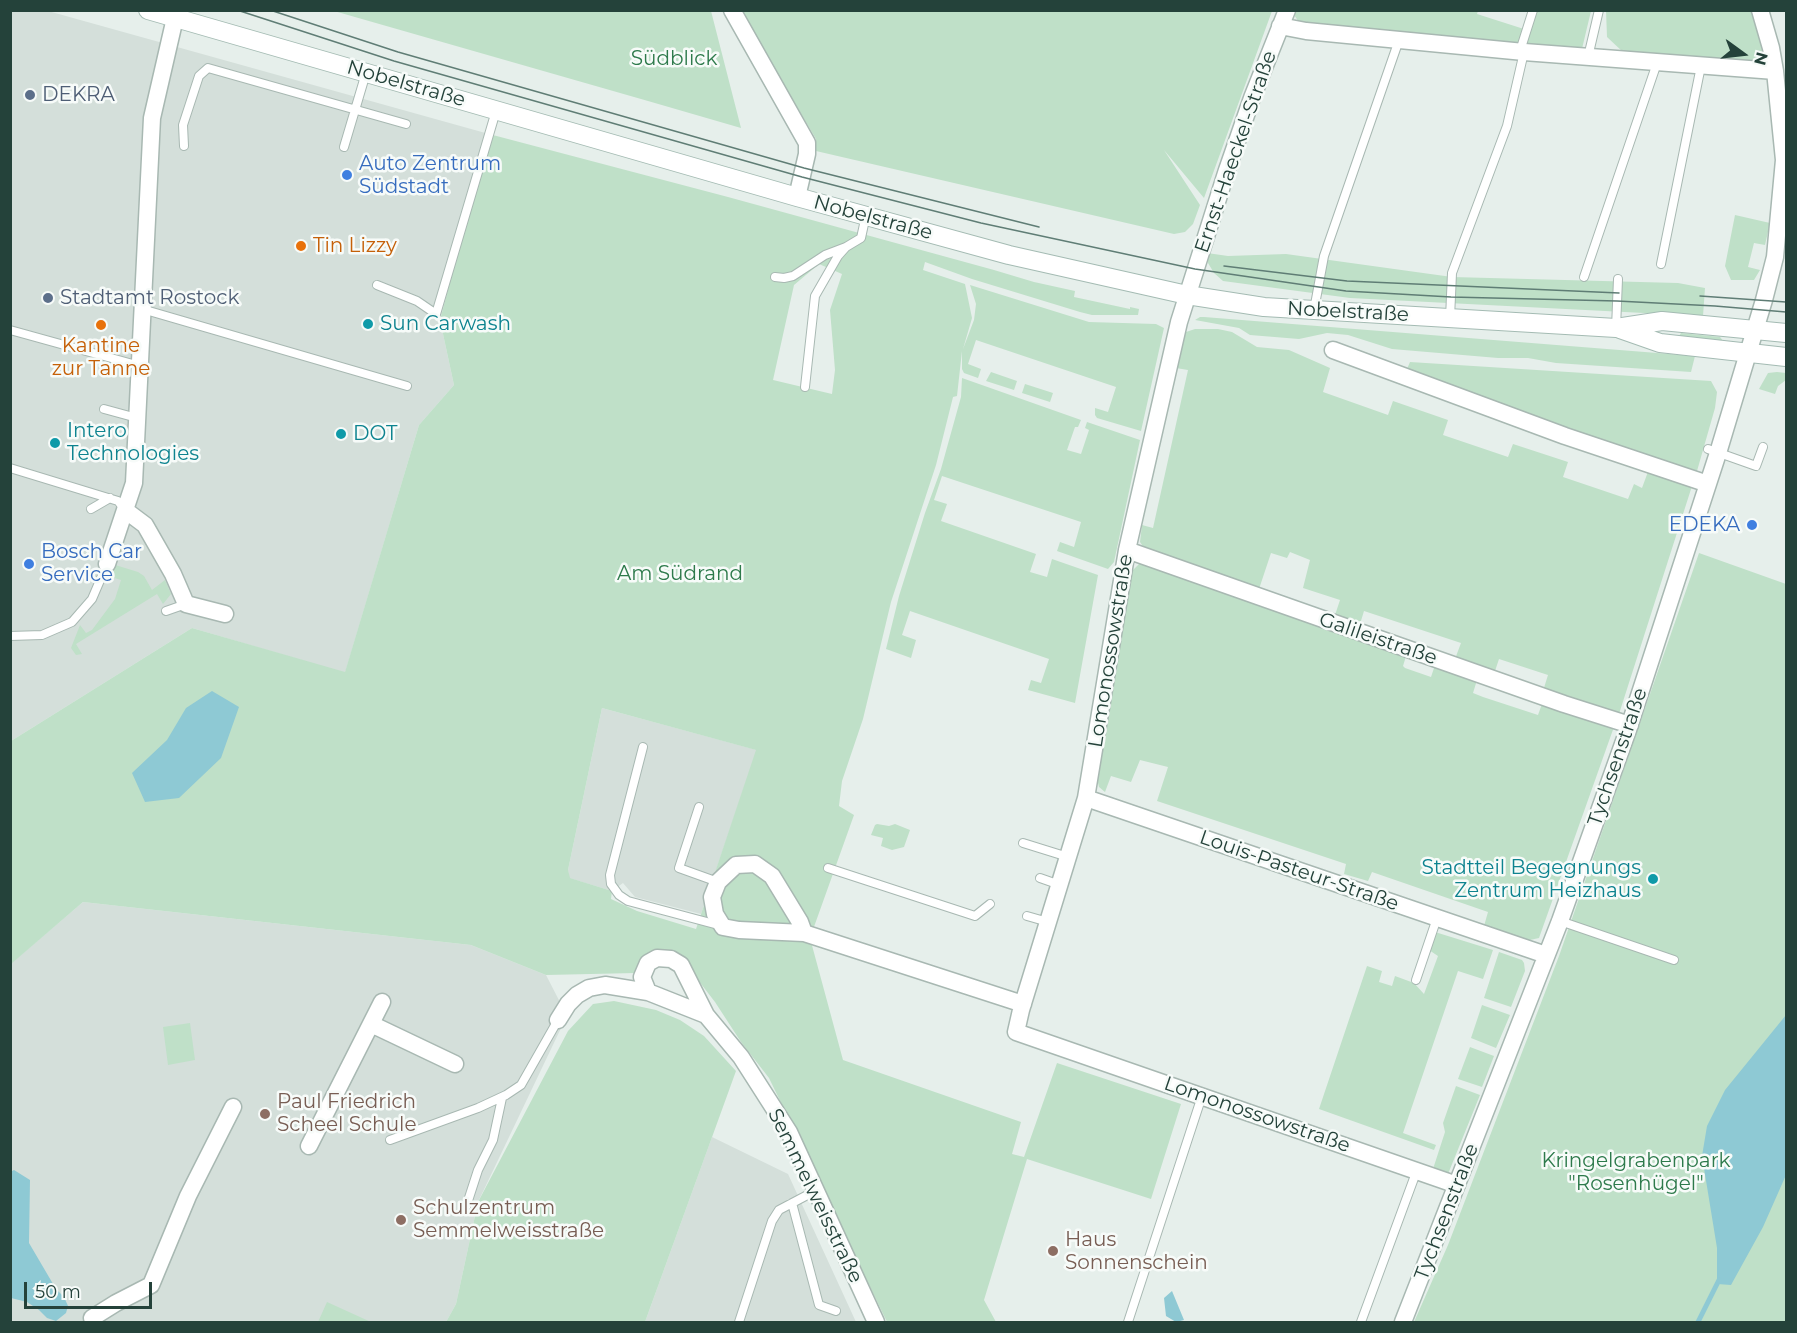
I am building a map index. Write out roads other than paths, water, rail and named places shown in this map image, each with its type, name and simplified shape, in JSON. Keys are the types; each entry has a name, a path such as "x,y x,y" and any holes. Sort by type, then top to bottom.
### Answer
{"main road":[{"name":"Nobelstraße","path":"148,10 797,197 1009,255 1187,295 1264,307 1616,327 1662,321 1786,333"},
{"name":"Nobelstraße","path":"1616,327 1659,342 1786,357"}],"street":[{"path":"732,10 807,143 807,154 797,197"},
{"path":"1755,330 1775,257 1784,160 1771,48 1760,10"},
{"path":"107,564 134,483 152,118 175,18"},
{"path":"1284,18 1305,31 1522,52 1774,71"},
{"name":"Ernst-Haeckel-Straße","path":"1187,295 1252,98 1284,18"},
{"name":"Lomonossowstraße","path":"1187,295 1166,375 1127,550 1086,798 1016,1032 1453,1183"},
{"name":"Tychsenstraße","path":"1403,1323 1453,1183 1560,921 1630,725 1708,484 1713,451 1749,353 1755,330"},
{"path":"1333,350 1554,433 1708,484"},
{"path":"125,510 145,525 173,574 186,604 225,614"},
{"name":"Galileistraße","path":"1127,550 1630,725"},
{"name":"Louis-Pasteur-Straße","path":"1086,798 1546,955"},
{"path":"804,933 800,922 772,876 755,864 736,865 718,882 712,897 715,914 723,927 739,930 804,933 1023,1004"},
{"name":"Semmelweisstraße","path":"648,992 642,977 648,963 657,958 671,959 681,965 706,1015 741,1057 789,1132 876,1323"},
{"name":"Semmelweisstraße","path":"558,1020 568,1004 588,988 605,985 648,992 706,1015"},
{"path":"309,1146 382,1002"},
{"path":"371,1024 455,1064"},
{"path":"92,1318 151,1285 188,1196 233,1107"}],"lane":[{"path":"1449,318 1452,273 1507,126 1533,10"},
{"path":"1588,57 1599,10"},
{"path":"1314,310 1324,256 1399,40"},
{"path":"1584,277 1657,63"},
{"path":"1661,264 1701,66"},
{"path":"184,146 183,125 186,115 199,76 208,68 405,124"},
{"path":"344,147 366,73"},
{"path":"376,285 417,301 436,315 496,110"},
{"path":"775,277 793,276 825,255 861,238 866,215"},
{"path":"805,387 815,296 838,256 846,247"},
{"path":"1616,327 1618,279"},
{"path":"142,309 407,386"},
{"path":"10,330 140,366"},
{"path":"104,409 137,418"},
{"path":"1713,451 1756,466 1763,447"},
{"path":"10,468 110,498 118,501 125,510"},
{"path":"91,509 110,498"},
{"path":"10,636 42,635 72,622 92,599 107,564"},
{"path":"166,611 186,604"},
{"path":"644,747 610,876 611,884 628,902 723,927"},
{"path":"699,807 679,867 718,882"},
{"path":"1023,843 1068,857"},
{"path":"828,868 975,916 990,904"},
{"path":"1040,878 1060,885"},
{"path":"1027,916 1048,922"},
{"path":"1416,980 1437,918"},
{"path":"1560,921 1674,960"},
{"path":"390,1140 502,1098 521,1085 558,1020"},
{"path":"1128,1323 1202,1096"},
{"path":"466,1207 478,1170 493,1140 502,1098"},
{"path":"1360,1323 1417,1170"},
{"path":"739,1323 772,1221 779,1210 815,1191"},
{"path":"792,1203 819,1305 836,1311"}],"water":[{"path":"212,691 239,707 221,758 179,798 145,802 132,773 167,740 186,708"},
{"path":"1786,1015 1786,1175 1763,1227 1731,1285 1717,1284 1717,1248 1702,1156 1707,1126 1725,1090"},
{"path":"14,1170 30,1180 29,1243 68,1306 66,1313 56,1321 47,1318 27,1302 11,1298 10,1172"},
{"path":"1172,1291 1184,1320 1176,1322 1166,1316 1164,1298"}],"waterway":[{"path":"1698,1322 1719,1280"}],"tram line":[{"path":"237,10 394,61 802,177 981,223 1195,269 1346,291 1451,297 1617,301 1786,312"},
{"path":"270,10 398,52 804,168 1039,227"},
{"path":"1224,266 1347,281 1619,293"},
{"path":"1700,296 1786,302"}],"place":[{"name":"DEKRA","path":"30,95"},
{"name":"Auto Zentrum Südstadt","path":"347,175"},
{"name":"Tin Lizzy","path":"301,246"},
{"name":"Stadtamt Rostock","path":"48,298"},
{"name":"Sun Carwash","path":"368,324"},
{"name":"Kantine zur Tanne","path":"101,325"},
{"name":"DOT","path":"341,434"},
{"name":"Intero Technologies","path":"55,443"},
{"name":"EDEKA","path":"1752,525"},
{"name":"Bosch Car Service","path":"29,564"},
{"name":"Stadtteil Begegnungs Zentrum Heizhaus","path":"1653,879"},
{"name":"Paul Friedrich Scheel Schule","path":"265,1114"},
{"name":"Schulzentrum Semmelweisstraße","path":"401,1220"},
{"name":"Haus Sonnenschein","path":"1053,1251"}],"park label":[{"name":"Südblick","path":"674,59"},
{"name":"Am Südrand","path":"680,574"},
{"name":"Kringelgrabenpark \"Rosenhügel\"","path":"1636,1172"}]}
